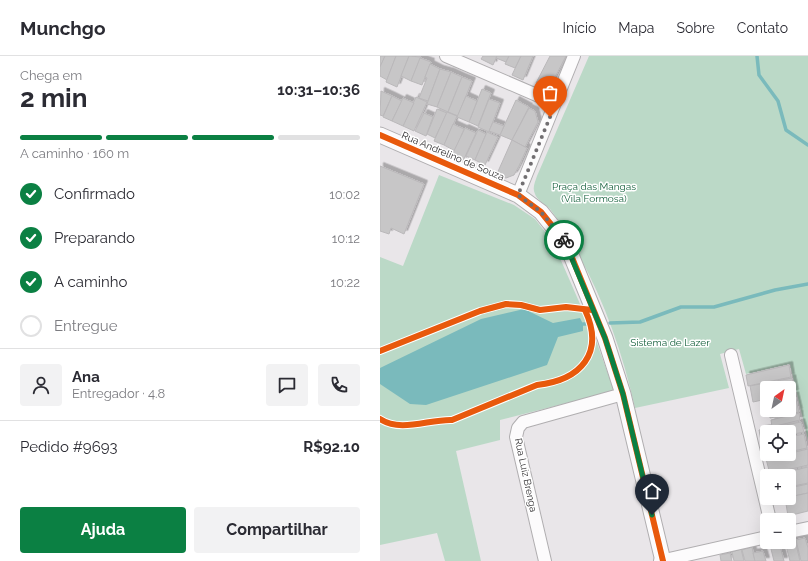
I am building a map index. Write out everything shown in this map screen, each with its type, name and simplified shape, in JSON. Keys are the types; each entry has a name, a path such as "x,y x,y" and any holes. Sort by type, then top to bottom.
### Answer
{"street":[{"path":"446,56 555,104"},
{"path":"518,195 574,56"},
{"name":"Rua Andrelino de Souza","path":"380,135 518,195 541,212 566,244 605,338 623,394 662,561"},
{"path":"731,355 768,513"},
{"name":"Rua Luiz Brenga","path":"545,561 516,437 518,428 523,422 623,394"},
{"path":"796,531 808,528"},
{"path":"662,561 760,539"}],"green space":[{"path":"589,56 808,56 808,440 796,389 796,381 794,381 790,364 746,374 739,349 720,354 729,388 635,408 624,364 601,300 558,220 550,209 537,198 534,185"},
{"path":"439,175 514,205 535,219 553,242 597,343 614,391 500,420 500,440 456,451 481,561 445,561 437,533 380,545 380,257 403,266"}],"water":[{"path":"524,309 553,323 580,318 583,324 583,331 558,337 547,365 426,405 410,404 380,384 380,368 481,319"}],"building":[{"path":"380,56 385,56 380,67"},
{"path":"385,56 396,56 387,80 380,76 380,67"},
{"path":"396,56 409,56 397,87 386,82"},
{"path":"409,56 421,57 411,81 401,76"},
{"path":"483,56 497,56 493,65 481,59"},
{"path":"497,56 509,56 506,62 496,58"},
{"path":"509,56 521,56 515,68 505,64"},
{"path":"521,56 533,56 523,80 512,75"},
{"path":"550,56 566,56 552,83 545,88 536,83"},
{"path":"420,58 431,62 422,85 411,81"},
{"path":"430,64 440,69 428,101 419,98 427,78 425,77"},
{"path":"440,69 451,72 437,107 427,104"},
{"path":"451,72 462,77 448,112 437,107"},
{"path":"462,77 472,81 458,116 448,112"},
{"path":"482,89 491,93 478,126 469,122"},
{"path":"381,91 392,96 383,116 380,115"},
{"path":"392,96 402,101 392,121 383,117"},
{"path":"466,96 477,101 469,122 457,117"},
{"path":"416,97 427,102 414,131 403,126"},
{"path":"403,98 414,103 403,126 392,121"},
{"path":"489,99 500,103 489,132 478,127"},
{"path":"516,100 529,107 512,140 500,135"},
{"path":"529,108 535,111 538,122 525,147 512,140"},
{"path":"437,109 447,113 435,138 427,134"},
{"path":"447,112 457,116 444,145 434,141"},
{"path":"424,113 433,117 426,136 415,131"},
{"path":"493,122 504,126 500,135 489,131"},
{"path":"453,124 464,129 455,151 444,145"},
{"path":"465,128 476,133 463,161 452,155"},
{"path":"478,130 486,134 475,160 466,156"},
{"path":"487,132 498,137 485,165 475,160"},
{"path":"512,140 527,148 519,166 514,175 506,178 496,176"},
{"path":"380,166 424,184 404,234 391,228 389,234 380,231"},
{"path":"789,365 791,377 772,381 760,381 760,383 748,386 746,375"},
{"path":"792,378 793,381 776,381"},
{"path":"760,384 760,400 753,402 750,386"},
{"path":"796,399 799,412 796,413"},
{"path":"799,413 800,420 780,425 772,425 771,420 783,417 796,417 796,414"},
{"path":"801,422 804,432 796,434 796,425 785,425"},
{"path":"804,434 807,448 796,450 796,436"},
{"path":"808,449 808,465 791,469 769,469 767,461 796,461 796,452"},
{"path":"808,467 808,483 796,486 796,470"},
{"path":"808,484 808,493 796,496 796,487"},
{"path":"808,493 808,511 796,514 788,513 786,505 796,505 796,496"},
{"path":"805,538 808,548 808,561 801,561 796,540"},
{"path":"796,544 800,561 790,561 787,549 796,549"},
{"path":"752,547 755,561 745,561 742,550"},
{"path":"741,549 744,561 734,561 732,552"},
{"path":"771,549 781,549 784,561 774,561"},
{"path":"763,551 766,561 755,561 753,553"},
{"path":"730,553 732,561 721,561 720,555"}],"waterway":[{"path":"757,56 759,75 778,101 786,130 808,145"},
{"path":"610,323 640,322 681,307 714,307 775,290 808,284"}],"cycle path":[{"path":"380,135 518,195 541,212 566,243 605,338 623,394 663,561"},
{"path":"380,351 480,311 506,304 521,305 540,310 566,307 592,310"},
{"path":"380,419 397,425 452,420 537,385 553,382 566,377 577,370 585,362 590,351 592,339 590,325 585,310"}],"way so far":[{"path":"550,117 518,195 541,212 564,240"}],"route":[{"path":"564,240 605,338 623,394 652,515"}],"park label":[{"name":"Praça das Mangas (Vila Formosa)","path":"594,192"},
{"name":"Sistema de Lazer","path":"670,342"}]}
